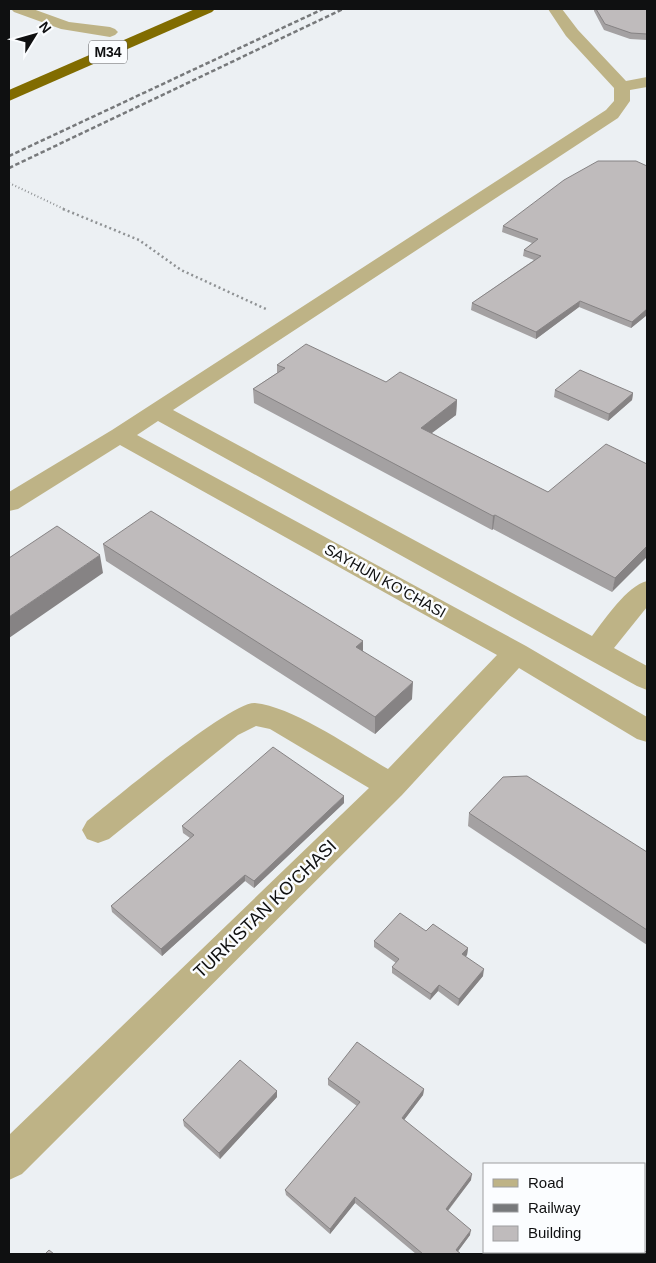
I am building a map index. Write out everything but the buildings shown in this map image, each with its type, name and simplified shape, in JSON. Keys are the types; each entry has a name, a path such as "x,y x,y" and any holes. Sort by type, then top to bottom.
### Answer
{"highway":[{"name":"M34","path":"9,96 207,9"},
{"name":"M34","path":"85,44 128,25"}],"street":[{"path":"19,9 66,26 110,32"},
{"path":"9,502 120,435 612,114 622,102 622,87 572,33 556,9"},
{"path":"622,87 647,82"},
{"path":"157,411 647,679"},
{"name":"SAYHUN KO'CHASI","path":"120,435 516,653 647,731"},
{"path":"597,650 622,617 647,590"},
{"name":"TURKISTAN KO'CHASI","path":"9,1160 391,786 464,706 516,653"},
{"path":"98,830 228,727 254,714 278,720 391,786"}],"path":[{"path":"9,183 70,212 139,240 181,270 294,322"}],"railway":[{"path":"9,156 323,9"},
{"path":"9,168 343,9"}]}
